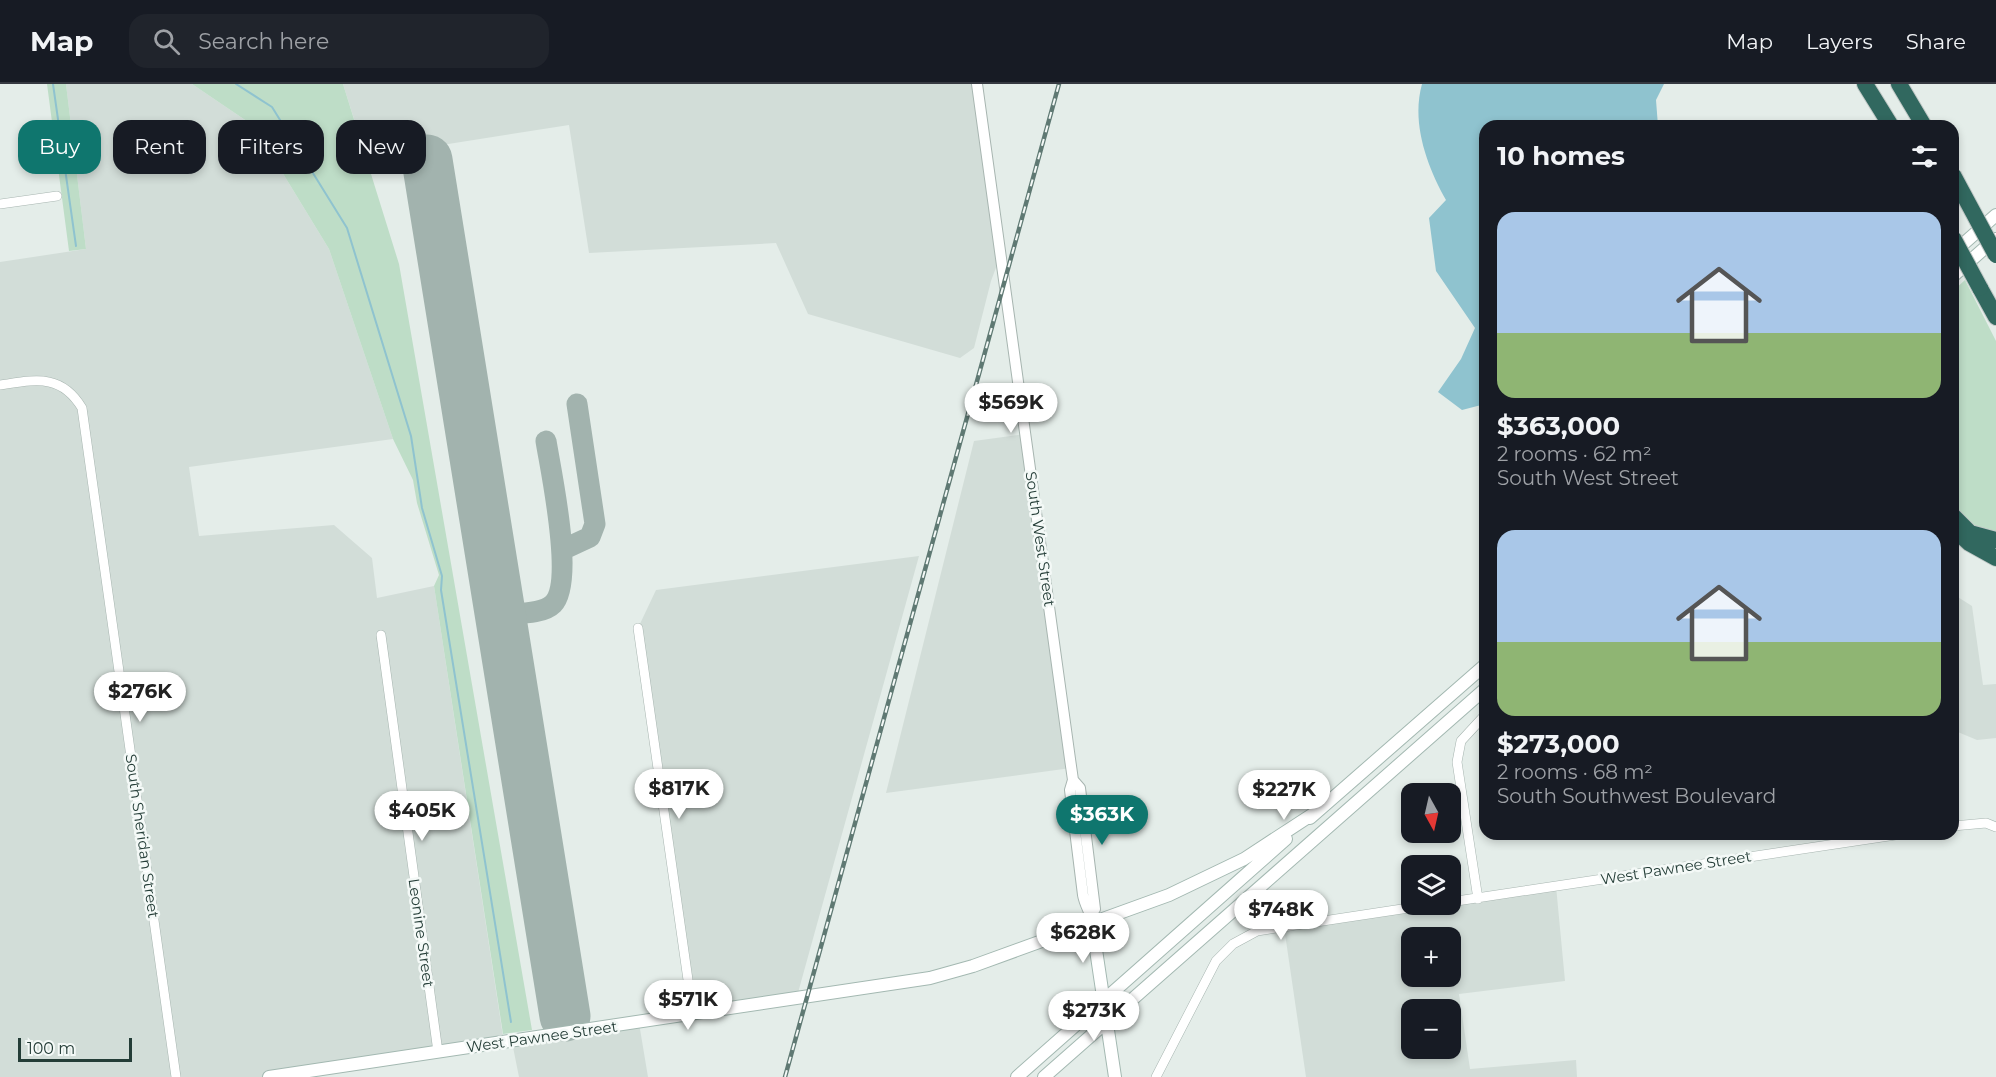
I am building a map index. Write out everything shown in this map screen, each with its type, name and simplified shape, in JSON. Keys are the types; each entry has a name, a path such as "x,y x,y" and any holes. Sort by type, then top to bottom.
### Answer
{"highway":[{"path":"1865,84 1887,120"},
{"path":"1899,84 1920,120"},
{"path":"1959,186 1996,255"},
{"path":"1959,249 1996,317"},
{"path":"1959,522 1971,533 1996,540"},
{"path":"1959,534 1969,543 1996,558"}],"main road":[{"path":"1959,248 1996,215"},
{"path":"1959,271 1996,238"},
{"path":"1017,1077 1479,669"},
{"path":"1044,1077 1479,694"},
{"name":"West Pawnee Street","path":"269,1077 930,978 973,966 1092,919 1169,895 1244,859 1316,812"},
{"name":"South West Street","path":"1092,919 1115,1077"}],"street":[{"name":"South West Street","path":"977,84 1073,780 1070,790 1083,895 1086,910 1092,919"},
{"path":"0,204 57,195"},
{"name":"South Sheridan Street","path":"0,385 45,381 65,388 82,408 176,1077"},
{"path":"638,628 693,1015"},
{"name":"Leonine Street","path":"381,635 438,1052"},
{"path":"1478,898 1457,762 1464,735 1479,721"},
{"path":"1959,825 1986,823 1996,827"},
{"name":"West Pawnee Street","path":"1461,900 1862,840"},
{"path":"1156,1077 1211,970 1233,944 1257,931 1401,909"}],"shaded area":[{"path":"66,84 192,84 245,120 218,120 218,174 283,174 329,249 393,439 189,467 199,536 334,525 372,558 377,598 434,586 504,1043 269,1077 0,1077 0,262 86,249 77,174 101,174 101,120 70,120"},
{"path":"343,84 977,84 1001,254 991,281 974,348 960,358 808,314 776,243 589,253 569,125 426,148 426,120 354,120"},
{"path":"1026,434 1071,768 886,793 974,441"},
{"path":"919,556 796,1000 693,1015 638,628 656,590"},
{"path":"1959,598 1972,606 1983,685 1996,684 1996,738 1977,740 1959,732"},
{"path":"1556,886 1565,981 1459,994 1460,999 1401,999 1401,1059 1461,1059 1461,1008 1470,1069 1576,1060 1577,1077 1306,1077 1284,927 1401,910 1401,915 1461,915 1461,902"},
{"path":"639,1023 648,1077 519,1077 512,1042"}],"green space":[{"path":"47,84 66,84 70,120 52,120"},
{"path":"192,84 343,84 354,120 336,120 336,174 371,174 399,264 532,1030 503,1034 434,586 439,575 417,503 413,480 393,439 329,249 283,174 324,174 324,120 245,120"},
{"path":"59,174 77,174 86,249 69,251"},
{"path":"1965,280 1996,341 1996,534 1972,525 1959,514 1959,286"}],"water":[{"path":"1422,84 1664,84 1656,100 1658,120 1479,120 1479,406 1462,410 1438,392 1461,359 1475,328 1436,271 1429,218 1446,200 1427,159 1418,114"}],"waterway":[{"path":"53,84 76,246"},
{"path":"236,84 272,107 347,228 411,436 422,508 442,576 441,590 511,1022"}],"taxiway":[{"path":"562,550 590,537 595,524 577,404"},
{"path":"500,615 528,613 548,608 553,604 559,592 562,574 560,526 546,441"}],"runway":[{"path":"427,160 565,1016"}],"railway":[{"path":"785,1077 1059,84"}]}
